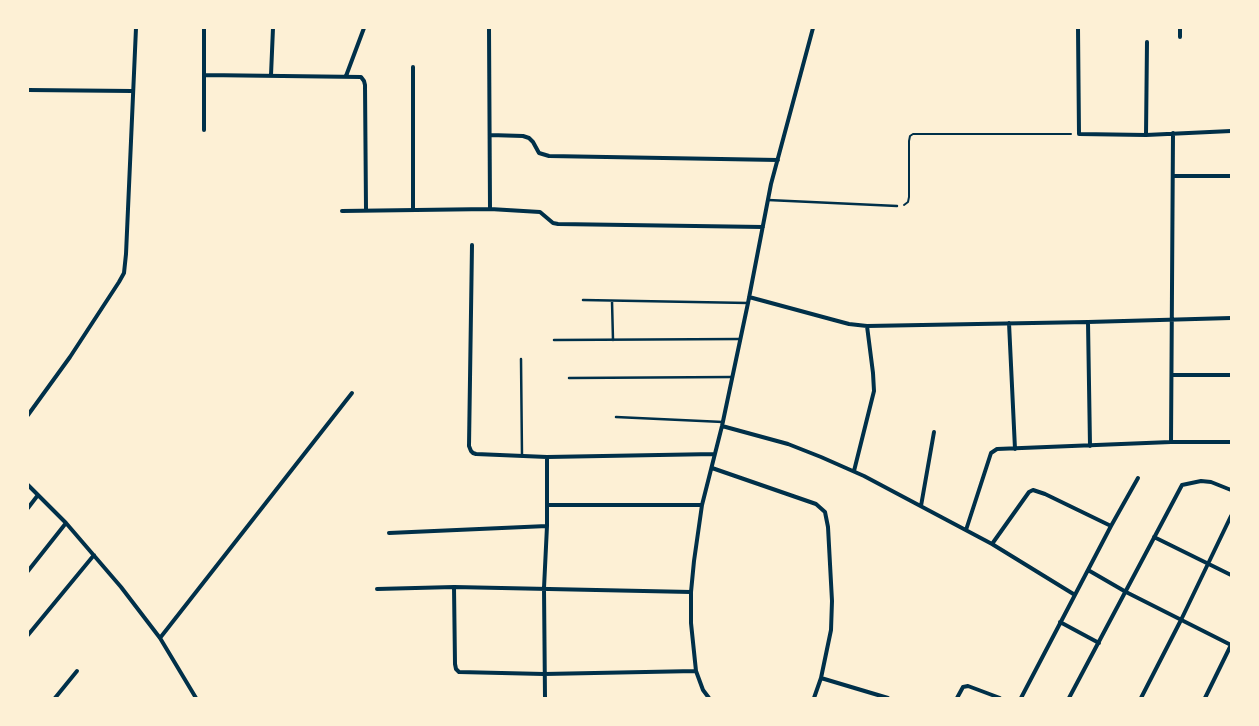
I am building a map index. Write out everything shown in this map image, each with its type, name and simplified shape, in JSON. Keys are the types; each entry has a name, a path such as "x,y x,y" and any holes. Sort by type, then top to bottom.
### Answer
{"street":[{"path":"28,415 70,357 124,273 136,28"},
{"path":"204,28 204,130"},
{"path":"271,75 273,28"},
{"path":"346,76 364,28"},
{"path":"489,28 490,209"},
{"path":"709,698 703,690 696,671 690,623 694,561 702,505 723,424 768,200 812,28"},
{"path":"1078,28 1079,134 1146,135 1231,131"},
{"path":"1180,28 1180,36"},
{"path":"1146,135 1147,42"},
{"path":"413,67 413,210"},
{"path":"204,75 362,77 365,85 366,210"},
{"path":"28,90 132,91"},
{"path":"1171,442 1174,176 1173,133"},
{"path":"490,135 523,136 529,138 539,153 549,156 778,160"},
{"path":"1174,176 1231,176"},
{"path":"342,211 490,209 540,212 553,223 558,224 763,227"},
{"path":"472,245 469,446 471,451 476,454 547,457 715,454"},
{"path":"749,297 849,324 867,326 1231,318"},
{"path":"1088,322 1090,446"},
{"path":"1009,324 1014,449"},
{"path":"854,472 874,391 874,374 867,326"},
{"path":"1172,375 1231,375"},
{"path":"160,638 352,393"},
{"path":"723,424 788,444 854,472 992,544 1075,595"},
{"path":"921,506 934,432"},
{"path":"966,530 991,454 997,449 1171,442 1231,442"},
{"path":"545,698 544,588 547,526 547,457"},
{"path":"712,468 816,504 825,512 828,527 832,622 821,678 814,698"},
{"path":"1021,698 1111,526 1138,478"},
{"path":"1069,698 1182,485 1201,481 1211,482 1231,490"},
{"path":"28,485 66,523 121,587 160,638 196,698"},
{"path":"992,544 1029,492 1033,490 1045,494 1111,526"},
{"path":"28,508 38,495"},
{"path":"547,505 702,505"},
{"path":"1141,698 1181,620 1231,516"},
{"path":"28,571 66,523"},
{"path":"389,533 547,526"},
{"path":"1154,537 1231,575"},
{"path":"28,635 94,555"},
{"path":"1088,570 1126,592 1231,645 1205,698"},
{"path":"377,589 454,587 691,592"},
{"path":"454,587 455,664 459,672 544,674 696,671"},
{"path":"1060,622 1098,643"},
{"path":"55,698 77,671"},
{"path":"821,678 888,698"},
{"path":"957,698 963,687 968,686 1000,698"}],"lane":[{"path":"768,200 897,206"},
{"path":"583,300 748,303"},
{"path":"612,301 613,340"},
{"path":"554,340 741,339"},
{"path":"521,359 522,456"},
{"path":"569,378 732,377"},
{"path":"616,417 723,424"}],"path":[{"path":"897,206 904,206 908,202 909,141 910,136 913,134 1079,134"}]}
